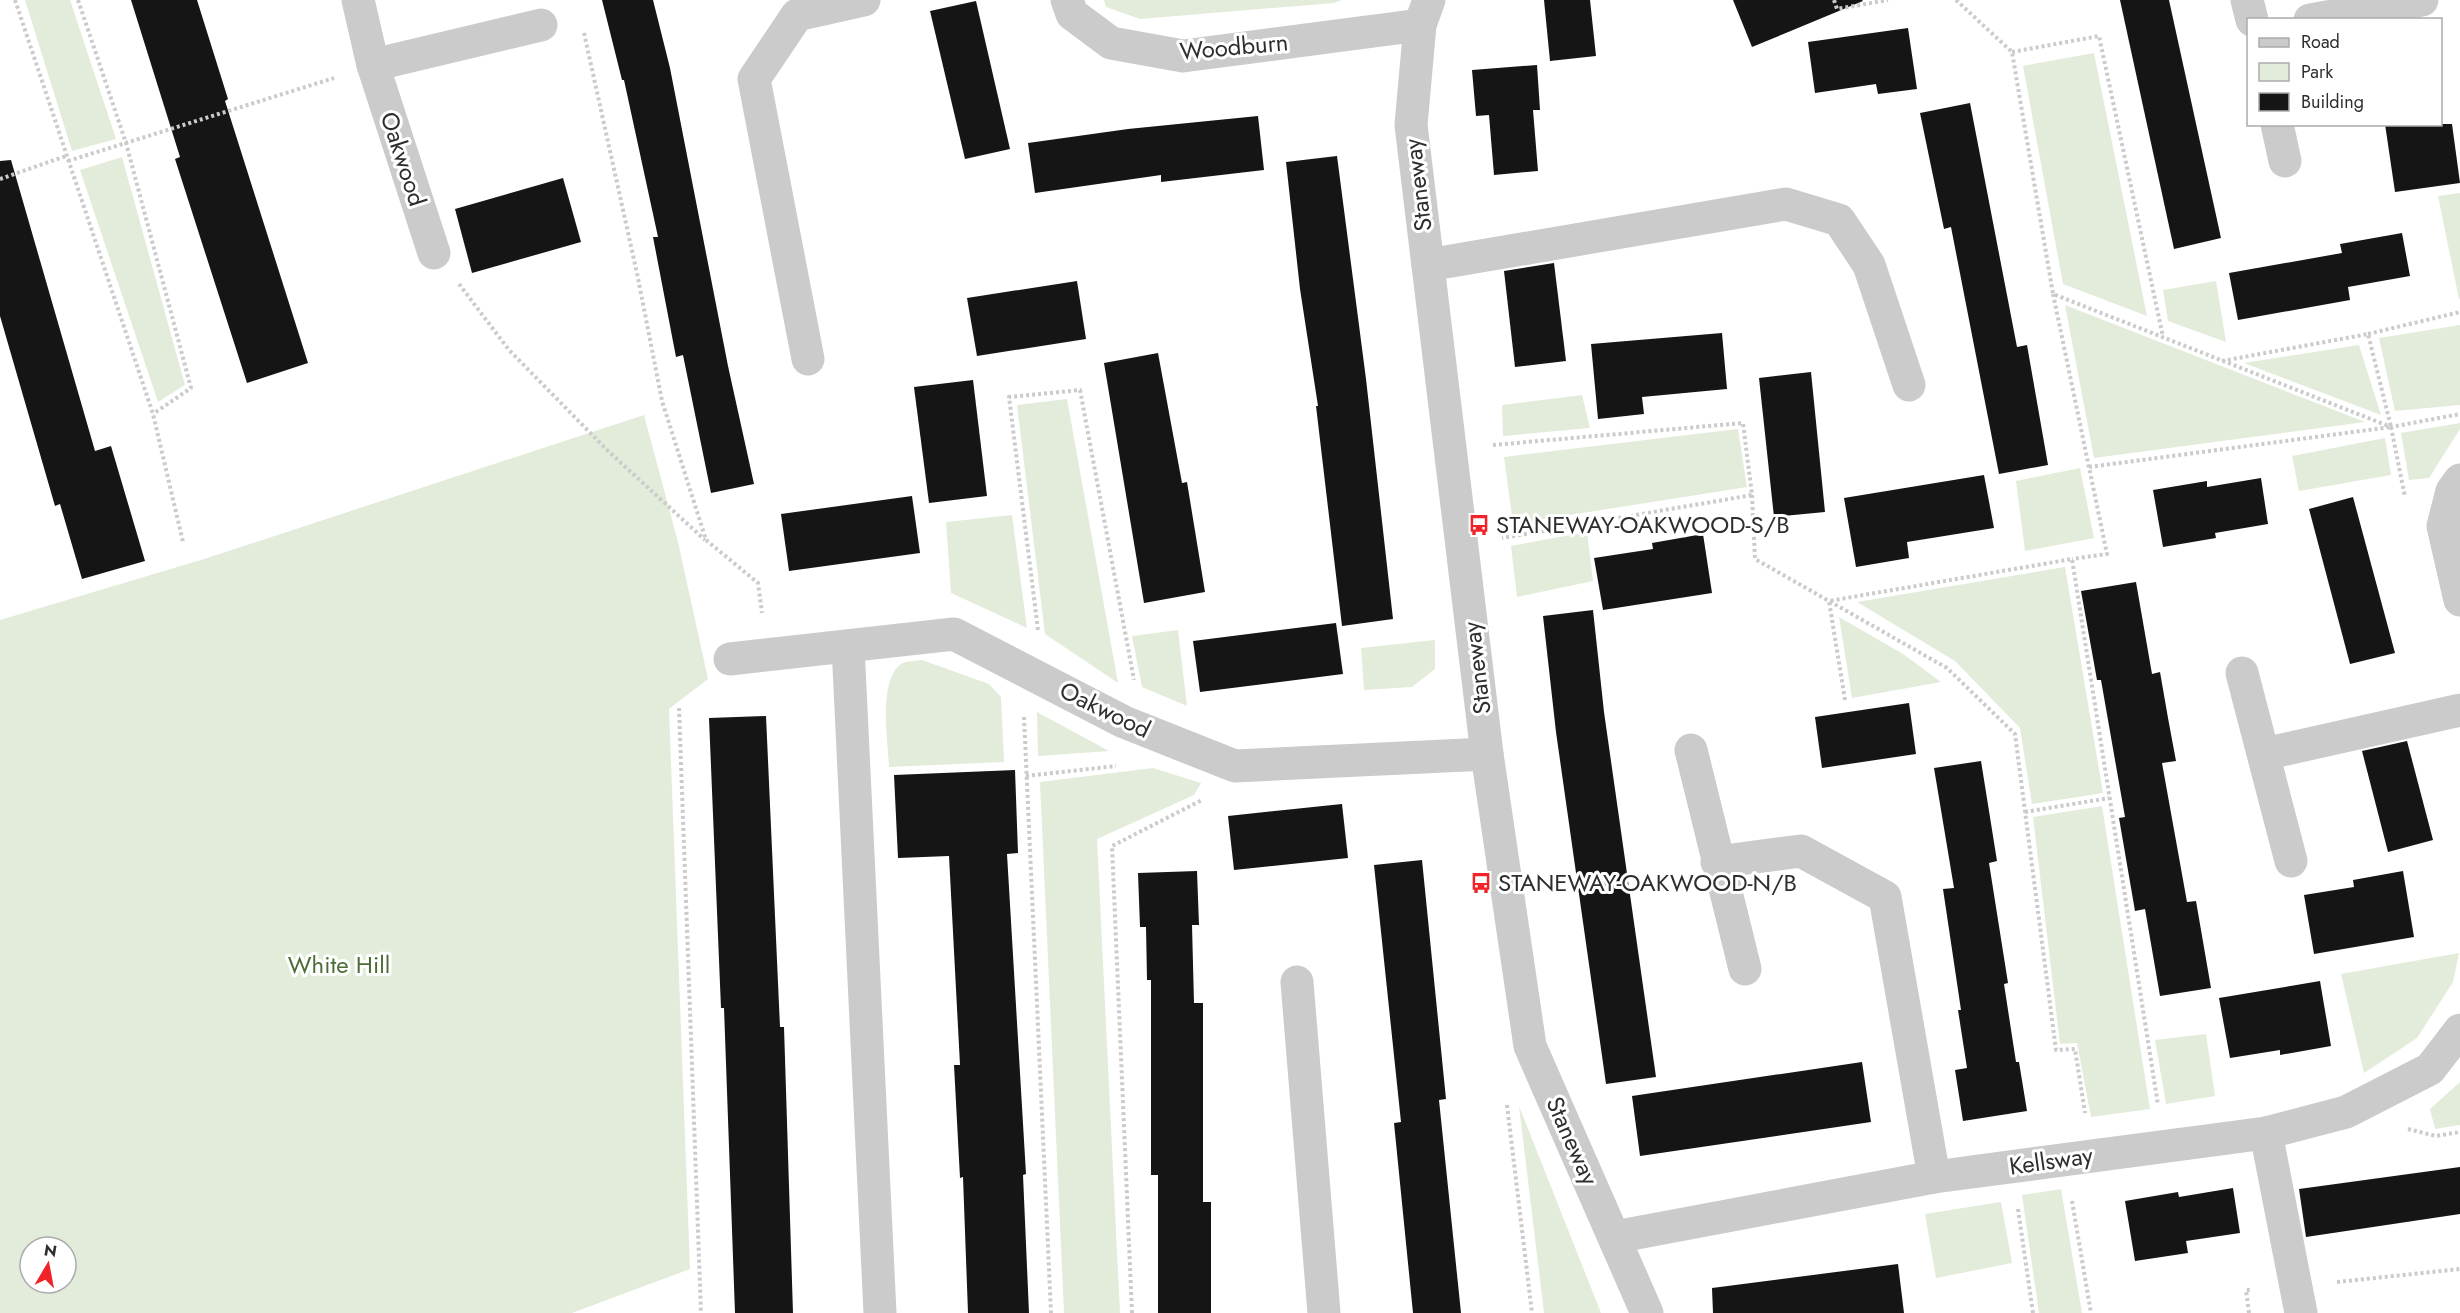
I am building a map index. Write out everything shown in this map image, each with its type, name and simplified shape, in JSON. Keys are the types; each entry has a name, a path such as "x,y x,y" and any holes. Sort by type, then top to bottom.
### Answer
{"street":[{"name":"Oakwood","path":"358,0 373,65 434,254"},
{"path":"807,359 754,79 797,15 864,0"},
{"name":"Woodburn","path":"1067,0 1072,14 1112,43 1183,56 1424,13"},
{"path":"2247,0 2252,18"},
{"path":"2321,18 2422,0"},
{"name":"Staneway","path":"1424,13 1411,125 1487,754 1530,1046 1647,1313"},
{"path":"373,65 541,25"},
{"path":"2277,126 2285,161"},
{"path":"1428,265 1786,204 1839,220 1869,265 1909,385"},
{"path":"2460,480 2452,491 2442,526 2460,600"},
{"name":"Oakwood","path":"730,659 954,634 1124,722 1234,766 1487,754"},
{"path":"848,646 880,1313"},
{"path":"2242,674 2291,861"},
{"path":"2264,754 2460,710"},
{"path":"1691,750 1745,969"},
{"path":"1717,862 1801,851 1886,897 1934,1177"},
{"path":"1297,982 1324,1313"},
{"name":"Kellsway","path":"1615,1237 1934,1177 2266,1133 2346,1112 2430,1069 2460,1030"},
{"path":"2266,1133 2298,1300"}],"path":[{"path":"15,0 153,414 183,542"},
{"path":"78,0 126,143 191,388 153,414"},
{"path":"1834,0 1837,9 1888,0"},
{"path":"1829,601 2107,554 2053,294 2012,52 1956,0"},
{"path":"583,30 638,278 662,402 706,540"},
{"path":"2012,52 2099,36 2163,338"},
{"path":"0,179 126,143 373,65"},
{"path":"434,254 479,309 508,350 607,450 706,540 758,583 767,655"},
{"path":"2053,294 2391,427"},
{"path":"2222,361 2368,334 2460,312"},
{"path":"2368,334 2391,427"},
{"path":"1026,776 1150,762 1080,390 1009,397 1039,635 1021,668 1026,776 1051,1313"},
{"path":"2089,467 2391,427 2460,414"},
{"path":"1450,449 1743,423 1752,495 1755,559 1947,668 2015,734 2056,1050 2075,1048 2078,1158 2091,1313"},
{"path":"1462,545 1752,495"},
{"path":"2072,559 2165,1146"},
{"path":"1829,601 1845,700"},
{"path":"679,708 701,1313"},
{"path":"1131,1313 1112,846 1211,795 1234,766"},
{"path":"2025,812 2109,798"},
{"path":"1530,1046 1507,1103 1532,1313"},
{"path":"2012,1167 2033,1313"},
{"path":"2298,1300 2460,1269"}],"green space":[{"path":"25,0 70,0 116,139 72,151"},
{"path":"1104,0 1342,0 1334,3 1140,19 1106,7"},
{"path":"2094,53 2147,316 2063,284 2023,66"},
{"path":"122,157 185,385 158,402 80,170"},
{"path":"2460,193 2460,299 2459,299 2438,196"},
{"path":"2216,281 2226,342 2168,321 2163,290"},
{"path":"2065,305 2365,422 2094,458"},
{"path":"2460,325 2460,405 2395,411 2379,338"},
{"path":"2359,345 2381,415 2244,363"},
{"path":"1582,395 1590,428 1503,436 1502,405"},
{"path":"1067,399 1118,683 1045,634 1017,405"},
{"name":"White Hill","path":"644,415 678,542 708,679 669,709 690,1269 572,1313 0,1313 0,620 204,559"},
{"path":"2460,423 2460,429 2429,478 2409,480 2401,433"},
{"path":"1738,429 1747,487 1513,524 1504,457"},
{"path":"2385,438 2391,475 2299,491 2292,456"},
{"path":"2080,468 2094,538 2025,551 2016,481"},
{"path":"1012,515 1027,628 951,593 946,522"},
{"path":"1587,532 1593,581 1517,597 1511,546"},
{"path":"2065,567 2103,793 2032,804 2020,728 1955,661 1857,602"},
{"path":"1839,617 1903,654 1941,682 1852,698"},
{"path":"1178,630 1187,706 1142,687 1132,636"},
{"path":"1435,640 1435,669 1412,687 1364,690 1361,648"},
{"path":"922,660 989,684 1001,697 1004,762 889,767 886,711 890,682 895,670 903,663"},
{"path":"1037,712 1109,751 1038,756"},
{"path":"1153,768 1201,783 1194,795 1097,839 1120,1313 1064,1313 1040,782"},
{"path":"2102,806 2150,1109 2091,1117 2077,1043 2060,1044 2033,817"},
{"path":"2459,953 2453,982 2417,1038 2364,1073 2341,974"},
{"path":"2206,1034 2215,1096 2166,1104 2155,1040"},
{"path":"2460,1082 2460,1125 2435,1129 2430,1109"},
{"path":"1519,1106 1601,1313 1544,1313"},
{"path":"2061,1189 2082,1313 2039,1313 2022,1195"},
{"path":"2001,1202 2012,1263 1936,1278 1925,1214"}],"building":[{"path":"131,0 197,0 228,99 225,101 308,363 247,383 175,159 180,157"},
{"path":"602,0 653,0 670,68 728,366 754,484 711,493 683,355 676,357 653,237 658,237 624,80 622,80"},
{"path":"1544,0 1590,0 1596,56 1550,61"},
{"path":"1733,0 1862,0 1863,1 1752,47"},
{"path":"2120,0 2169,0 2221,238 2174,249"},
{"path":"976,1 1010,149 965,159 930,11"},
{"path":"1908,28 1917,89 1878,94 1876,84 1815,93 1808,42"},
{"path":"1537,65 1540,110 1533,110 1538,171 1494,175 1489,115 1476,116 1472,70"},
{"path":"1970,103 2017,347 2027,345 2048,465 1999,474 1951,227 1944,229 1920,113"},
{"path":"1258,116 1264,170 1161,182 1161,175 1035,193 1028,143 1128,129"},
{"path":"2452,124 2460,183 2395,192 2385,126"},
{"path":"1337,156 1366,379 1393,619 1342,626 1316,406 1318,406 1300,289 1286,162"},
{"path":"11,160 95,451 111,446 145,561 82,579 60,504 55,506 0,316 0,161"},
{"path":"563,178 581,242 472,273 455,209"},
{"path":"2402,233 2410,276 2348,287 2350,300 2238,320 2229,273 2342,253 2340,244"},
{"path":"1554,263 1566,361 1515,367 1504,271"},
{"path":"1077,281 1086,339 977,356 967,298"},
{"path":"1722,333 1727,389 1642,397 1644,414 1598,419 1591,344"},
{"path":"1158,353 1182,483 1187,482 1205,592 1144,603 1104,363"},
{"path":"1811,372 1825,512 1774,517 1759,378"},
{"path":"973,380 987,496 929,503 914,387"},
{"path":"1984,475 1994,528 1907,542 1909,558 1856,567 1844,498"},
{"path":"2261,478 2268,524 2215,533 2216,538 2163,547 2153,490 2207,481 2207,487"},
{"path":"912,496 920,553 789,571 781,514"},
{"path":"2353,497 2395,653 2350,664 2309,509"},
{"path":"1703,534 1712,593 1603,610 1594,558 1653,549 1652,543"},
{"path":"2136,582 2152,674 2160,672 2176,761 2162,763 2187,902 2196,901 2211,988 2160,996 2145,909 2135,911 2119,818 2125,817 2101,680 2097,680 2081,591"},
{"path":"1593,610 1604,712 1656,1077 1606,1084 1556,732 1543,616"},
{"path":"1336,623 1343,674 1200,692 1193,641"},
{"path":"1909,703 1916,754 1822,768 1815,717"},
{"path":"766,716 780,1027 784,1027 793,1313 735,1313 724,1008 721,1008 709,718"},
{"path":"2407,741 2433,840 2388,852 2362,751"},
{"path":"1981,761 1997,861 1989,863 2008,983 2004,984 2016,1062 2019,1062 2027,1111 1963,1121 1955,1070 1967,1068 1943,889 1954,888 1934,768"},
{"path":"1015,770 1018,853 1007,854 1026,1174 1023,1175 1029,1313 968,1313 963,1177 960,1178 954,1065 960,1065 949,856 898,858 894,775"},
{"path":"1342,804 1348,858 1234,870 1228,816"},
{"path":"1422,860 1446,1099 1439,1100 1461,1313 1413,1313 1394,1123 1401,1122 1374,865"},
{"path":"1197,871 1199,925 1192,925 1194,1003 1203,1003 1203,1202 1211,1202 1211,1313 1158,1313 1158,1175 1151,1175 1151,980 1147,980 1146,927 1140,927 1138,873"},
{"path":"2403,871 2414,937 2314,954 2304,895 2354,887 2353,880"},
{"path":"2320,981 2331,1046 2280,1055 2280,1050 2230,1058 2219,998"},
{"path":"1862,1062 1871,1122 1640,1156 1632,1096"},
{"path":"2460,1167 2460,1214 2306,1237 2299,1189"},
{"path":"2233,1188 2240,1233 2186,1241 2188,1253 2135,1261 2125,1201 2178,1192 2179,1197"},
{"path":"1898,1264 1904,1313 1713,1313 1712,1288"}],"place":[{"name":"STANEWAY-OAKWOOD-S/B","path":"1479,525"},
{"name":"STANEWAY-OAKWOOD-N/B","path":"1481,883"}]}
